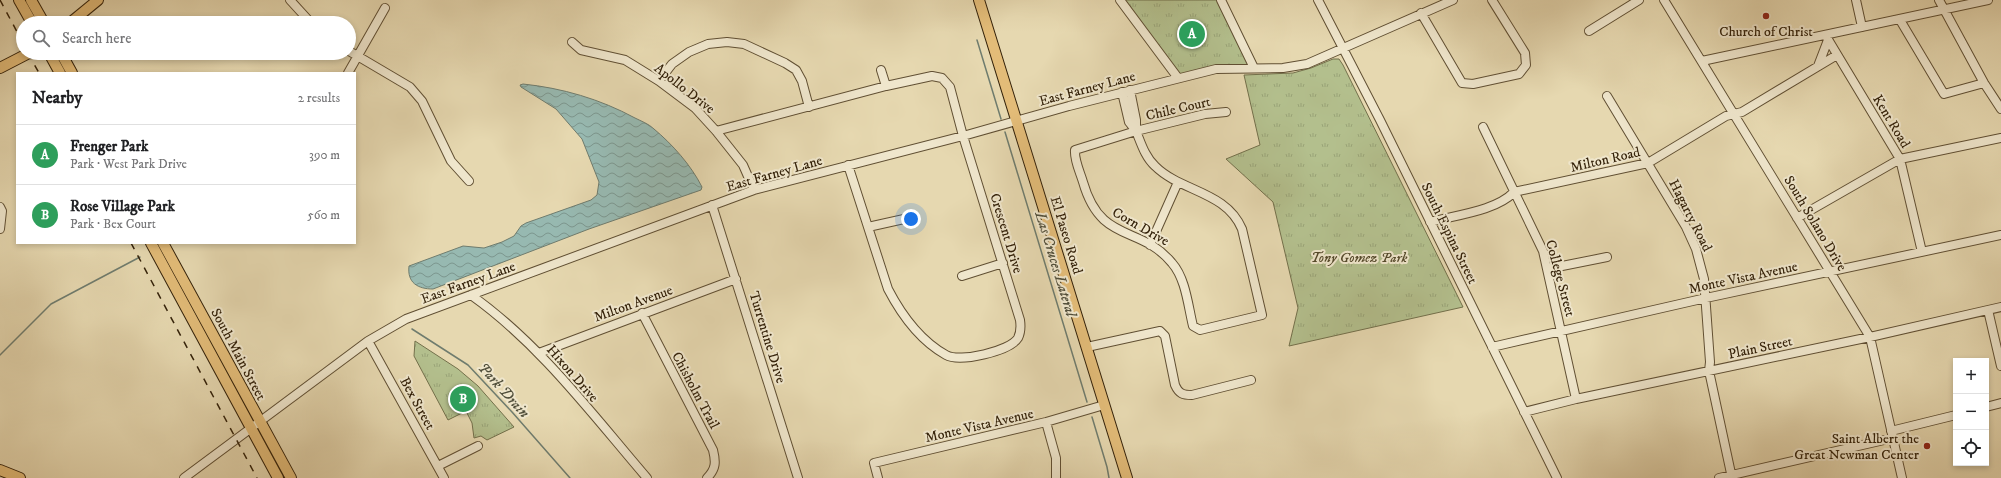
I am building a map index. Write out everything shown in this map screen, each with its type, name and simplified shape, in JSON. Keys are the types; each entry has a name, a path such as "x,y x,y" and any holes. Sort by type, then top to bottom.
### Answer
{"main road":[{"path":"19,0 28,16"},
{"path":"31,0 40,16"},
{"path":"79,16 98,0"},
{"name":"El Paseo Road","path":"979,0 1127,478"},
{"path":"0,68 16,60"},
{"path":"53,60 59,72"},
{"path":"65,60 71,72"},
{"name":"South Main Street","path":"152,244 278,478"},
{"name":"South Main Street","path":"164,244 291,478"},
{"path":"0,470 20,478"}],"street":[{"path":"290,0 305,16"},
{"path":"1120,0 1178,78"},
{"path":"1221,0 1254,68"},
{"name":"South Espina Street","path":"1318,0 1343,47 1557,478"},
{"name":"East Farney Lane","path":"184,478 368,341 406,318 754,190 963,136 1126,91 1216,69 1283,68 1307,64 1453,0"},
{"path":"1421,13 1462,83 1473,84 1519,74 1526,65 1525,53 1492,0"},
{"path":"1589,31 1639,0"},
{"name":"South Solano Drive","path":"1665,0 1870,337 1902,478"},
{"path":"1856,0 1862,27"},
{"path":"1939,0 1943,10 1984,83 2001,109"},
{"path":"1702,61 1827,38 1862,27 1988,0"},
{"path":"356,59 385,8"},
{"path":"1900,20 1944,94 1984,83"},
{"path":"1818,66 1827,38"},
{"name":"Kent Road","path":"1827,38 1900,159 1922,252"},
{"name":"Apollo Drive","path":"572,42 581,50 625,60 659,81 695,108 716,131 743,165 754,190"},
{"path":"659,81 672,64 689,52 708,44 727,42 744,44 785,63 796,70 802,81 808,107"},
{"name":"Milton Road","path":"1430,222 1495,205 1508,198 1514,192 1648,163 1726,116 1742,112 1837,55"},
{"path":"358,56 410,87 422,101 451,161 469,181"},
{"path":"349,72 356,60"},
{"path":"882,70 886,86"},
{"name":"Crescent Drive","path":"716,131 886,86 932,76 942,78 950,87 963,136 1020,320 1021,331 1017,339 1011,345 1001,350 959,358 948,356 930,344 913,326 897,306 888,289 848,165"},
{"path":"1126,91 1129,122 1136,131 1153,165 1164,174 1178,182 1150,245"},
{"name":"Hagarty Road","path":"1607,96 1686,227 1696,249 1704,279 1710,362 1709,371 1731,477"},
{"name":"Chile Court","path":"1075,150 1136,131 1205,114 1226,112"},
{"name":"College Street","path":"1483,127 1543,251 1576,399"},
{"path":"1797,218 1900,159 2001,138"},
{"name":"Corn Drive","path":"1075,150 1086,194 1096,213 1107,224 1116,230 1150,245 1167,257 1178,271 1184,287 1193,326 1200,330 1262,316 1245,240 1238,221 1224,205 1210,196 1178,182"},
{"name":"Turrentine Drive","path":"712,205 798,478"},
{"path":"0,207 2,210 0,229"},
{"path":"868,227 904,218 914,222"},
{"name":"Monte Vista Avenue","path":"1492,347 1706,298 2001,235"},
{"path":"1547,270 1607,257"},
{"path":"962,276 1003,264"},
{"name":"Milton Avenue","path":"539,353 642,313 736,279"},
{"name":"Hixon Drive","path":"471,295 514,329 539,353 648,478"},
{"name":"Plain Street","path":"1524,412 1576,399 1870,337 2001,307"},
{"path":"1988,310 2001,366"},
{"name":"Chisholm Trail","path":"642,313 713,450 715,466 713,472 707,478"},
{"path":"1087,347 1160,331 1165,336 1175,385 1182,395 1192,395 1251,380"},
{"name":"Bex Street","path":"368,341 444,478"},
{"path":"1989,406 2001,403"},
{"name":"Monte Vista Avenue","path":"878,478 874,463 1046,422 1104,405"},
{"path":"1719,478 1731,477 1892,435 1953,416"},
{"path":"1046,422 1056,458 1056,478"},
{"path":"438,466 478,446"}],"green space":[{"path":"1120,0 1222,0 1254,68 1178,78"},
{"name":"Tony Gomez Park","path":"1333,59 1339,59 1343,65 1463,307 1289,346 1298,308 1273,202 1226,159 1260,145 1244,75 1293,73 1311,68"},
{"path":"415,341 458,369 478,386 514,427 487,440 481,436 474,438 472,423 466,411 448,420 414,356"}],"water":[{"path":"523,84 552,88 580,95 622,111 647,124 661,135 681,155 698,179 702,187 701,190 589,229 433,289 418,286 410,277 409,266 463,246 484,248 502,242 514,236 521,226 526,223 591,200 597,195 599,182 582,139 556,109 521,87 520,85"}],"waterway":[{"name":"Las Cruces Lateral","path":"977,40 1001,119"},
{"name":"Las Cruces Lateral","path":"1005,132 1087,402"},
{"name":"Park Drain","path":"0,355 51,304 140,257"},
{"name":"Park Drain","path":"412,329 468,365 570,478"},
{"name":"Las Cruces Lateral","path":"1092,417 1109,478"}],"railway":[{"path":"0,0 16,30"},
{"path":"32,60 38,72"},
{"path":"132,244 257,478"}],"place":[{"name":"Church of Christ","path":"1766,16"},
{"name":"Frenger Park","path":"1192,34"},
{"name":"Rose Village Park","path":"463,399"},
{"name":"Saint Albert the Great Newman Center","path":"1927,446"}]}
